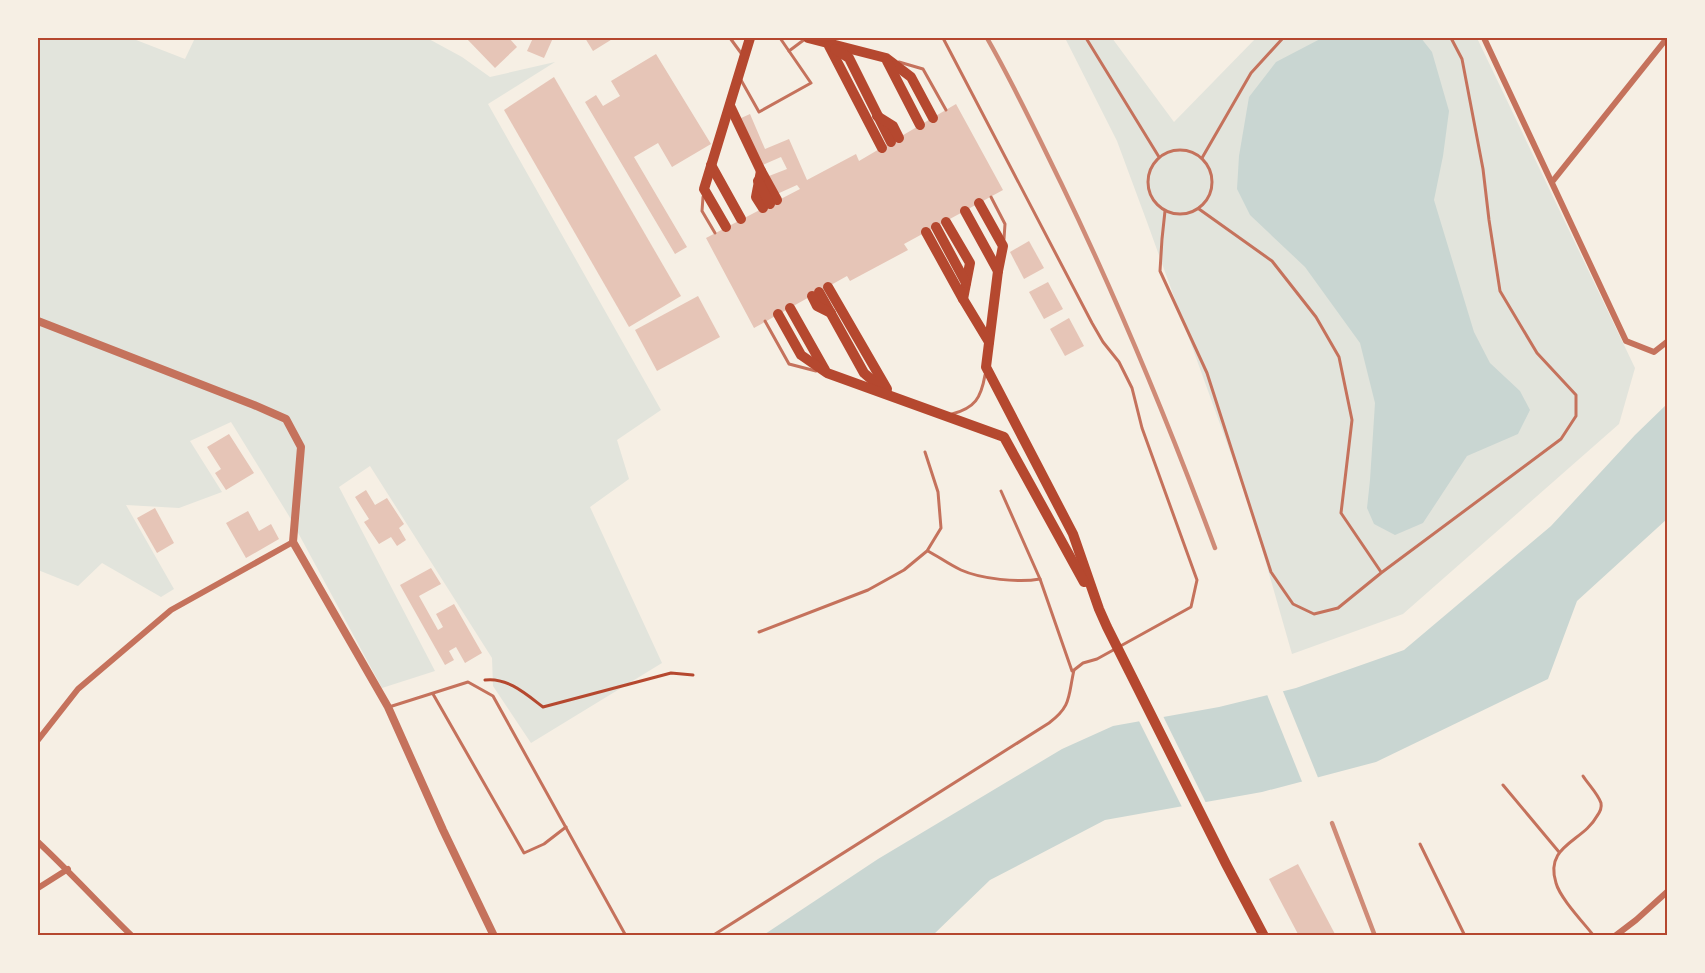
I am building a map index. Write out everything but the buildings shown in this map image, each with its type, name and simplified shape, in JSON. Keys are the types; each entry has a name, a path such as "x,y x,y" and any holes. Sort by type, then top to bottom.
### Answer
{"highway":[{"path":"726,227 704,189 750,38"},
{"path":"808,38 885,58 911,77 933,118"},
{"path":"827,44 849,58 877,116 893,126 891,143 827,44"},
{"path":"885,58 920,125"},
{"path":"730,106 759,176 770,204 756,197 759,176"},
{"path":"711,165 741,219"},
{"path":"979,203 1003,246 986,367 1073,534 1107,627 1264,936"},
{"path":"965,211 998,271"},
{"path":"936,227 963,299 989,342"},
{"path":"936,227 970,263 963,299"},
{"path":"936,227 966,283"},
{"path":"820,291 891,397 864,373 820,291"},
{"path":"790,308 827,373"},
{"path":"778,314 801,355 827,373 1004,437 1099,609"}],"street":[{"path":"1484,38 1626,341 1653,352 1668,341"},
{"path":"1552,182 1663,39"},
{"path":"38,321 286,419 301,447 293,542 388,707 443,831 494,936"},
{"path":"38,740 78,689 171,610 293,542"},
{"path":"38,842 68,869 132,936"},
{"path":"38,888 68,869"},
{"path":"1615,936 1668,891"}],"lane":[{"path":"730,38 744,58"},
{"path":"739,76 759,112 811,83 780,38"},
{"path":"789,51 808,38"},
{"path":"711,936 1049,723 1064,710 1076,666 1097,659 1191,607 1197,580 1142,428 1131,388 1119,362 1092,323 943,38"},
{"path":"1086,38 1160,157"},
{"path":"1202,158 1251,73 1283,38"},
{"path":"1166,211 1160,271 1207,373 1271,572 1293,604 1314,614 1338,608 1381,573 1561,439 1576,416 1576,395 1537,353 1500,291 1483,169 1462,59 1451,38"},
{"path":"885,58 923,69 946,110"},
{"path":"1176,150 1185,150 1202,158 1212,175 1213,184 1211,194 1199,209 1183,215 1166,211 1157,205 1151,196 1148,176 1152,166 1160,157 1176,150"},
{"path":"704,189 702,211 715,234"},
{"path":"991,197 1005,224 1003,246"},
{"path":"1199,209 1272,261 1316,317 1339,357 1352,420 1341,513 1381,573"},
{"path":"765,321 789,364 827,373"},
{"path":"946,416 969,408 978,397 985,378 986,367"},
{"path":"759,632 868,590 904,570 927,551 941,528 938,492 925,452"},
{"path":"1001,491 1040,579 1073,673"},
{"path":"927,551 962,570 992,578 1040,579"},
{"path":"388,707 468,682 493,696 626,936"},
{"path":"433,693 524,854 544,844 566,826"},
{"path":"1583,776 1600,801 1601,809 1593,824 1559,852 1554,864 1556,884 1560,892 1594,936"},
{"path":"1503,785 1559,852"},
{"path":"1420,844 1465,936"}],"path":[{"path":"468,682 493,679 517,687 543,707 670,673 693,675"}],"shaded area":[{"path":"38,38 131,38 185,59 195,38 427,38 462,57 490,77 555,62 488,104 661,410 617,440 629,479 590,507 662,663 531,743 493,686 492,658 370,466 339,487 435,671 382,688 289,516 231,422 190,441 222,492 179,508 126,505 174,589 161,597 102,563 78,586 38,570"},
{"path":"1065,38 1112,38 1174,122 1256,38 1477,38 1635,368 1619,424 1403,614 1292,654 1250,507 1147,222 1117,141"},
{"path":"1322,38 1421,38 1432,52 1449,111 1434,200 1474,332 1490,363 1520,391 1530,410 1518,434 1467,456 1423,523 1395,535 1374,524 1367,508 1375,403 1360,343 1305,267 1250,215 1237,189 1239,156 1249,97 1276,62"},
{"path":"1667,404 1667,519 1577,601 1548,679 1376,762 1262,792 1105,820 990,880 933,935 762,936 878,859 1062,749 1113,726 1219,707 1296,688 1404,650 1551,526 1635,435"}],"pier":[{"path":"1282,689 1319,780 1303,784 1266,692"},
{"path":"1162,714 1207,805 1183,809 1138,719"}],"railway":[{"path":"987,38 1034,128 1103,273 1180,456 1215,548"},
{"path":"1332,823 1375,936"}]}
